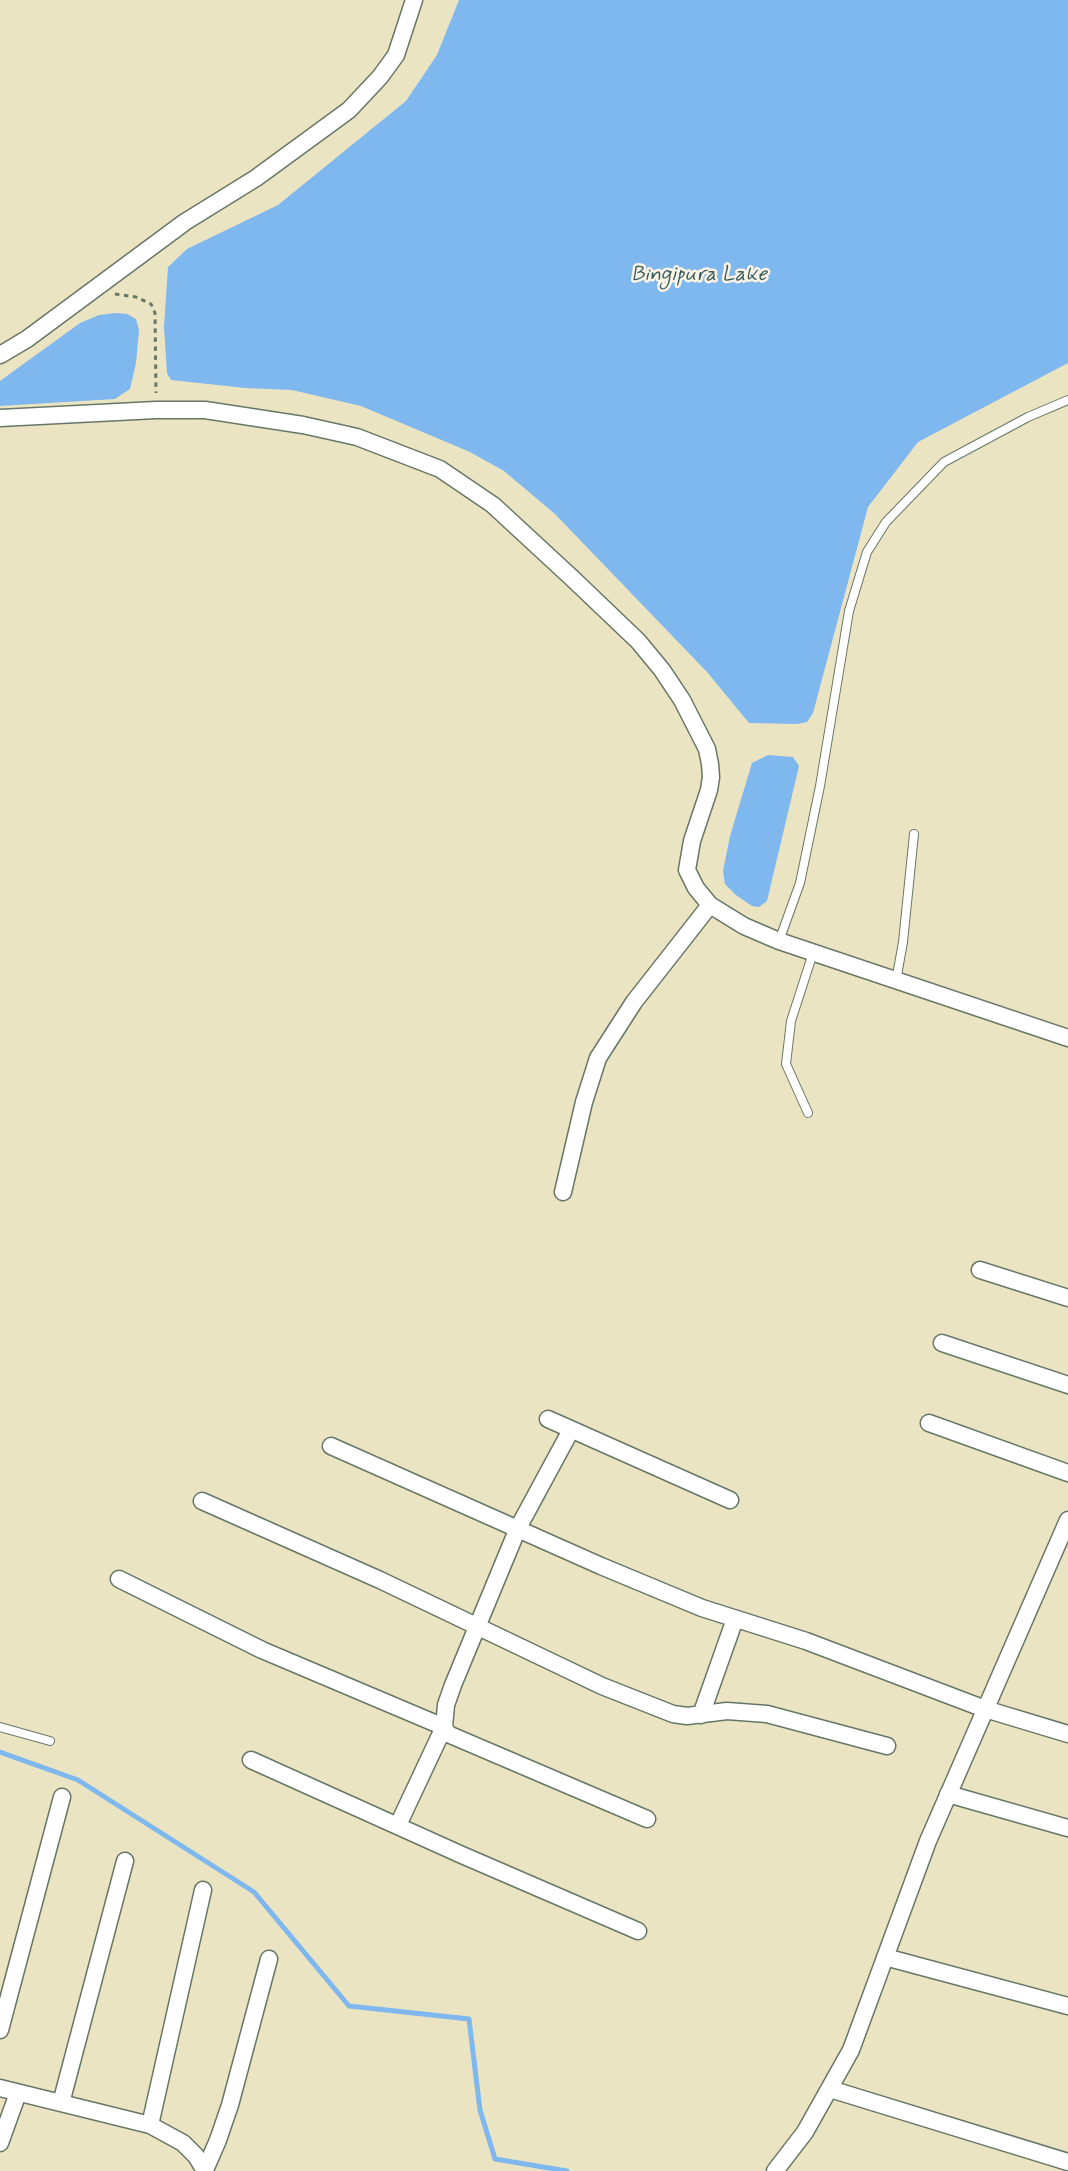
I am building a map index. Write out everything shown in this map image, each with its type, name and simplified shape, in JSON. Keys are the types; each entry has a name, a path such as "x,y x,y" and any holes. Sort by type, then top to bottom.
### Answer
{"street":[{"path":"0,355 27,339 185,222 256,178 349,110 380,77 396,55 414,0"},
{"path":"0,418 156,410 205,410 303,425 357,437 440,469 478,493 509,519 638,641 662,670 695,722 707,749 711,777 706,805 692,841 687,870 696,888 710,904 744,926 779,941 1068,1038"},
{"path":"563,1192 584,1102 598,1058 634,1002 710,904"},
{"path":"980,1270 1068,1298"},
{"path":"942,1344 1068,1385"},
{"path":"548,1419 729,1500"},
{"path":"929,1423 1068,1473"},
{"path":"398,1825 444,1727 446,1705 518,1528 571,1430"},
{"path":"331,1446 702,1608 806,1641 985,1708 1068,1734"},
{"path":"202,1501 380,1580 602,1686 663,1710 687,1716 727,1711 767,1714 887,1746"},
{"path":"775,2171 805,2132 851,2050 928,1841 1068,1520"},
{"path":"119,1579 262,1650 444,1727 448,1734 647,1819"},
{"path":"701,1715 735,1619"},
{"path":"251,1760 638,1931"},
{"path":"948,1794 1068,1828"},
{"path":"0,2030 62,1797"},
{"path":"61,2103 125,1861"},
{"path":"150,2125 203,1890"},
{"path":"885,1957 1068,2006"},
{"path":"205,2170 230,2105 269,1959"},
{"path":"0,2088 150,2125 183,2143 196,2156 205,2170"},
{"path":"830,2089 1068,2162"},
{"path":"0,2143 18,2093"}],"lane":[{"path":"779,941 800,883 820,786 849,611 867,552 886,522 944,462 1028,417 1068,400"},
{"path":"896,981 903,942 914,834"},
{"path":"808,1113 786,1064 791,1021 813,953"},
{"path":"0,1727 50,1741"}],"path":[{"path":"92,291 136,297 151,304 155,313 156,410"}],"water":[{"name":"Bingipura Lake","path":"459,0 1068,0 1068,363 918,442 868,507 813,713 807,722 797,724 749,723 707,672 555,514 504,471 470,452 361,406 292,390 245,388 171,380 167,373 164,327 168,267 187,249 278,205 406,101 437,55"},
{"path":"127,314 136,319 139,330 136,363 130,389 115,399 0,406 0,381 80,323 99,315"},
{"path":"768,755 793,757 799,766 767,901 759,907 752,906 725,884 723,871 730,836 752,763"}],"waterway":[{"path":"0,1752 78,1780 254,1892 349,2006 469,2019 480,2110 495,2159 567,2171"}]}
